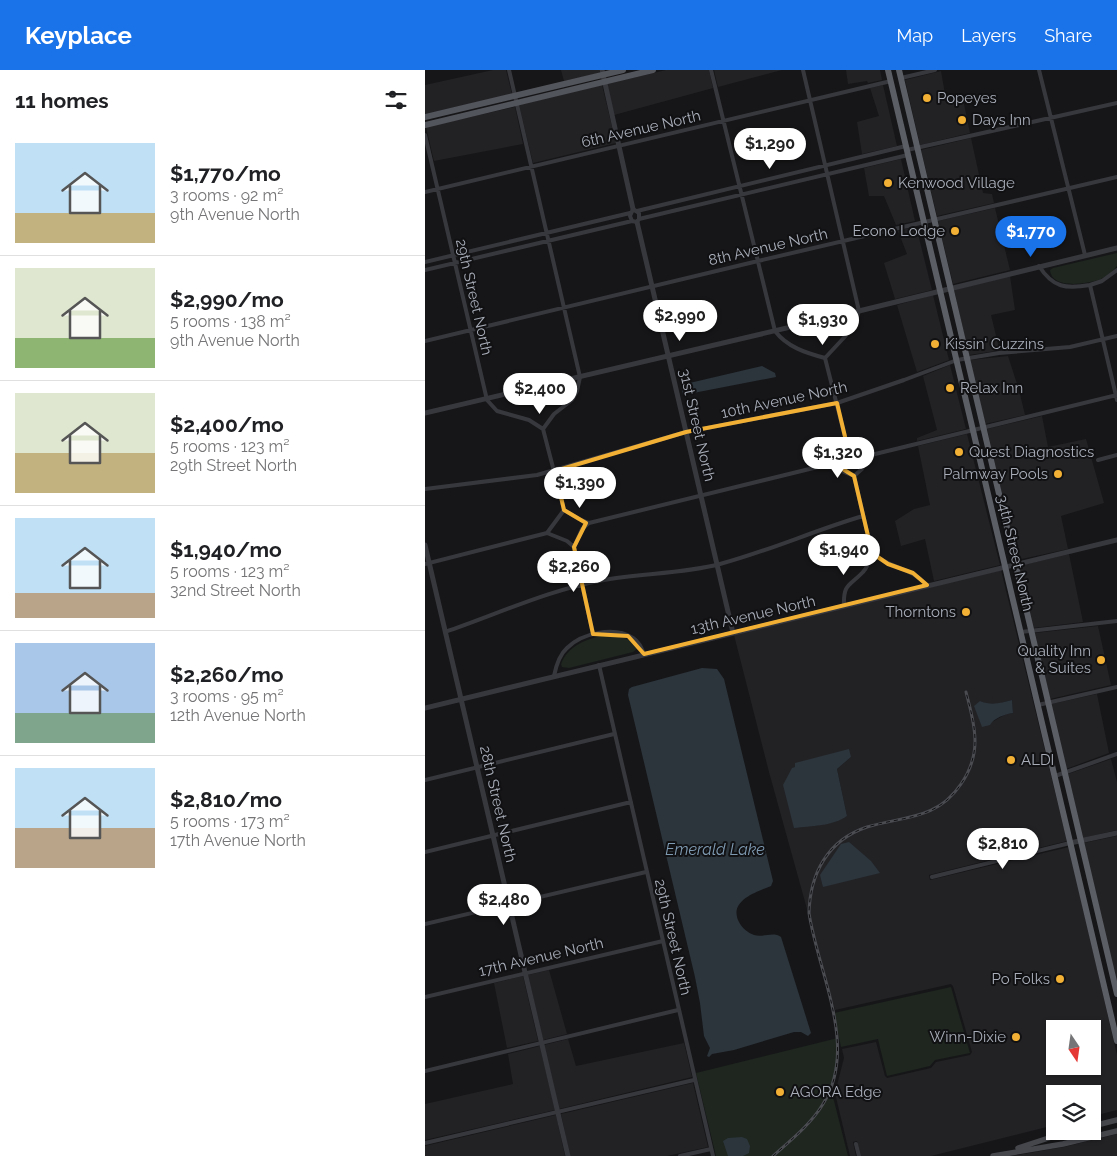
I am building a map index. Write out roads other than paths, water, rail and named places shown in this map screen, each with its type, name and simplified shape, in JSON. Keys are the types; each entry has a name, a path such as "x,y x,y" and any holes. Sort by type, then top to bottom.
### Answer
{"highway":[{"name":"34th Street North","path":"888,70 1070,844 1114,1013 1117,1041"},
{"name":"34th Street North","path":"899,70 1117,994"},
{"path":"989,498 999,496"}],"main road":[{"path":"425,125 623,70"},
{"path":"603,75 653,70"},
{"path":"425,117 516,100"},
{"path":"1101,1124 1117,1120"},
{"path":"993,1156 1063,1144 1117,1131"},
{"path":"1004,1155 1046,1140"}],"street":[{"path":"509,70 580,377 577,391 572,400 554,414 543,429"},
{"path":"711,70 775,331 783,342 825,358"},
{"path":"803,70 859,311 849,334 825,358"},
{"path":"901,78 935,70"},
{"path":"1039,70 1085,255"},
{"path":"603,75 636,221"},
{"name":"6th Avenue North","path":"425,192 891,81"},
{"path":"425,270 827,174 917,148 1117,103"},
{"name":"29th Street North","path":"425,134 487,400"},
{"path":"425,262 825,166 907,151"},
{"name":"8th Avenue North","path":"425,341 843,240 1117,178"},
{"path":"634,211 636,221"},
{"name":"31st Street North","path":"636,221 733,633"},
{"path":"425,413 487,400 1117,248"},
{"path":"1039,266 1046,277 1064,287 1090,285 1102,281 1117,270"},
{"path":"867,456 1117,397 1090,285"},
{"name":"10th Avenue North","path":"425,489 513,479 555,470 686,432 837,402 957,360 1070,347 1117,336"},
{"path":"825,358 847,445"},
{"path":"487,400 497,411 529,420 543,429 564,510 579,520 589,523"},
{"path":"847,445 867,456"},
{"path":"593,634 574,547 582,529 589,523 834,463 839,453 847,445"},
{"path":"1098,460 1117,455"},
{"path":"854,476 861,469 867,456"},
{"path":"834,463 844,472 854,476"},
{"path":"854,476 873,553 888,564 913,573 927,585"},
{"path":"547,533 564,510"},
{"path":"445,632 527,601 582,585 623,577 687,570 717,564 755,554 810,533 863,516"},
{"path":"427,563 547,533 567,541 574,547"},
{"name":"13th Avenue North","path":"425,708 1117,540"},
{"name":"28th Street North","path":"425,545 427,563 461,699 568,1156"},
{"path":"844,606 843,593 863,572 873,553"},
{"path":"1021,632 1117,621"},
{"path":"553,676 565,649 573,642 593,634 609,633 628,636 635,639 644,654"},
{"name":"29th Street North","path":"599,665 713,1156"},
{"path":"1038,705 1117,687"},
{"path":"425,780 614,734"},
{"path":"1055,776 1117,754"},
{"path":"425,852 631,802"},
{"path":"932,877 1117,833"},
{"path":"425,924 647,872"},
{"name":"17th Avenue North","path":"425,997 663,941"},
{"path":"425,1071 678,1010"},
{"path":"425,1143 695,1080"},
{"path":"856,1144 859,1156"},
{"path":"679,1156 711,1149"}],"water":[{"path":"762,366 775,373 776,377 683,395 681,385"},
{"name":"Emerald Lake","path":"702,668 717,669 724,679 773,881 771,886 751,894 740,903 737,908 739,922 745,930 757,936 778,935 781,937 811,1033 808,1036 801,1032 794,1032 734,1050 712,1054 709,1057 707,1056 710,1048 704,1036 695,977 628,695 629,689 632,687"},
{"path":"1012,700 1013,713 1000,717 990,725 982,727 974,706 980,701 992,704"},
{"path":"849,749 851,757 837,769 847,816 829,824 794,828 783,785 792,768 795,767 795,763"},
{"path":"849,842 871,861 880,873 823,887 820,875 841,844"},
{"path":"742,1137 747,1139 750,1146 749,1153 743,1156 728,1156 723,1141 728,1138"}],"railway":[{"path":"773,1156 807,1125 823,1104 833,1082 837,1059 837,1034 833,1010 809,913 810,898 818,872 832,849 853,833 867,827 930,811 952,796 967,774 974,752 974,728 966,692"}],"place":[{"name":"Popeyes","path":"927,98"},
{"name":"Days Inn","path":"962,120"},
{"name":"Kenwood Village","path":"888,183"},
{"name":"Econo Lodge","path":"955,231"},
{"name":"Kissin' Cuzzins","path":"935,344"},
{"name":"Relax Inn","path":"950,388"},
{"name":"Quest Diagnostics","path":"959,452"},
{"name":"Palmway Pools","path":"1058,474"},
{"name":"Thorntons","path":"966,612"},
{"name":"Quality Inn & Suites","path":"1101,660"},
{"name":"ALDI","path":"1011,760"},
{"name":"Po Folks","path":"1060,979"},
{"name":"Winn-Dixie","path":"1016,1037"},
{"name":"AGORA Edge","path":"780,1092"}]}
